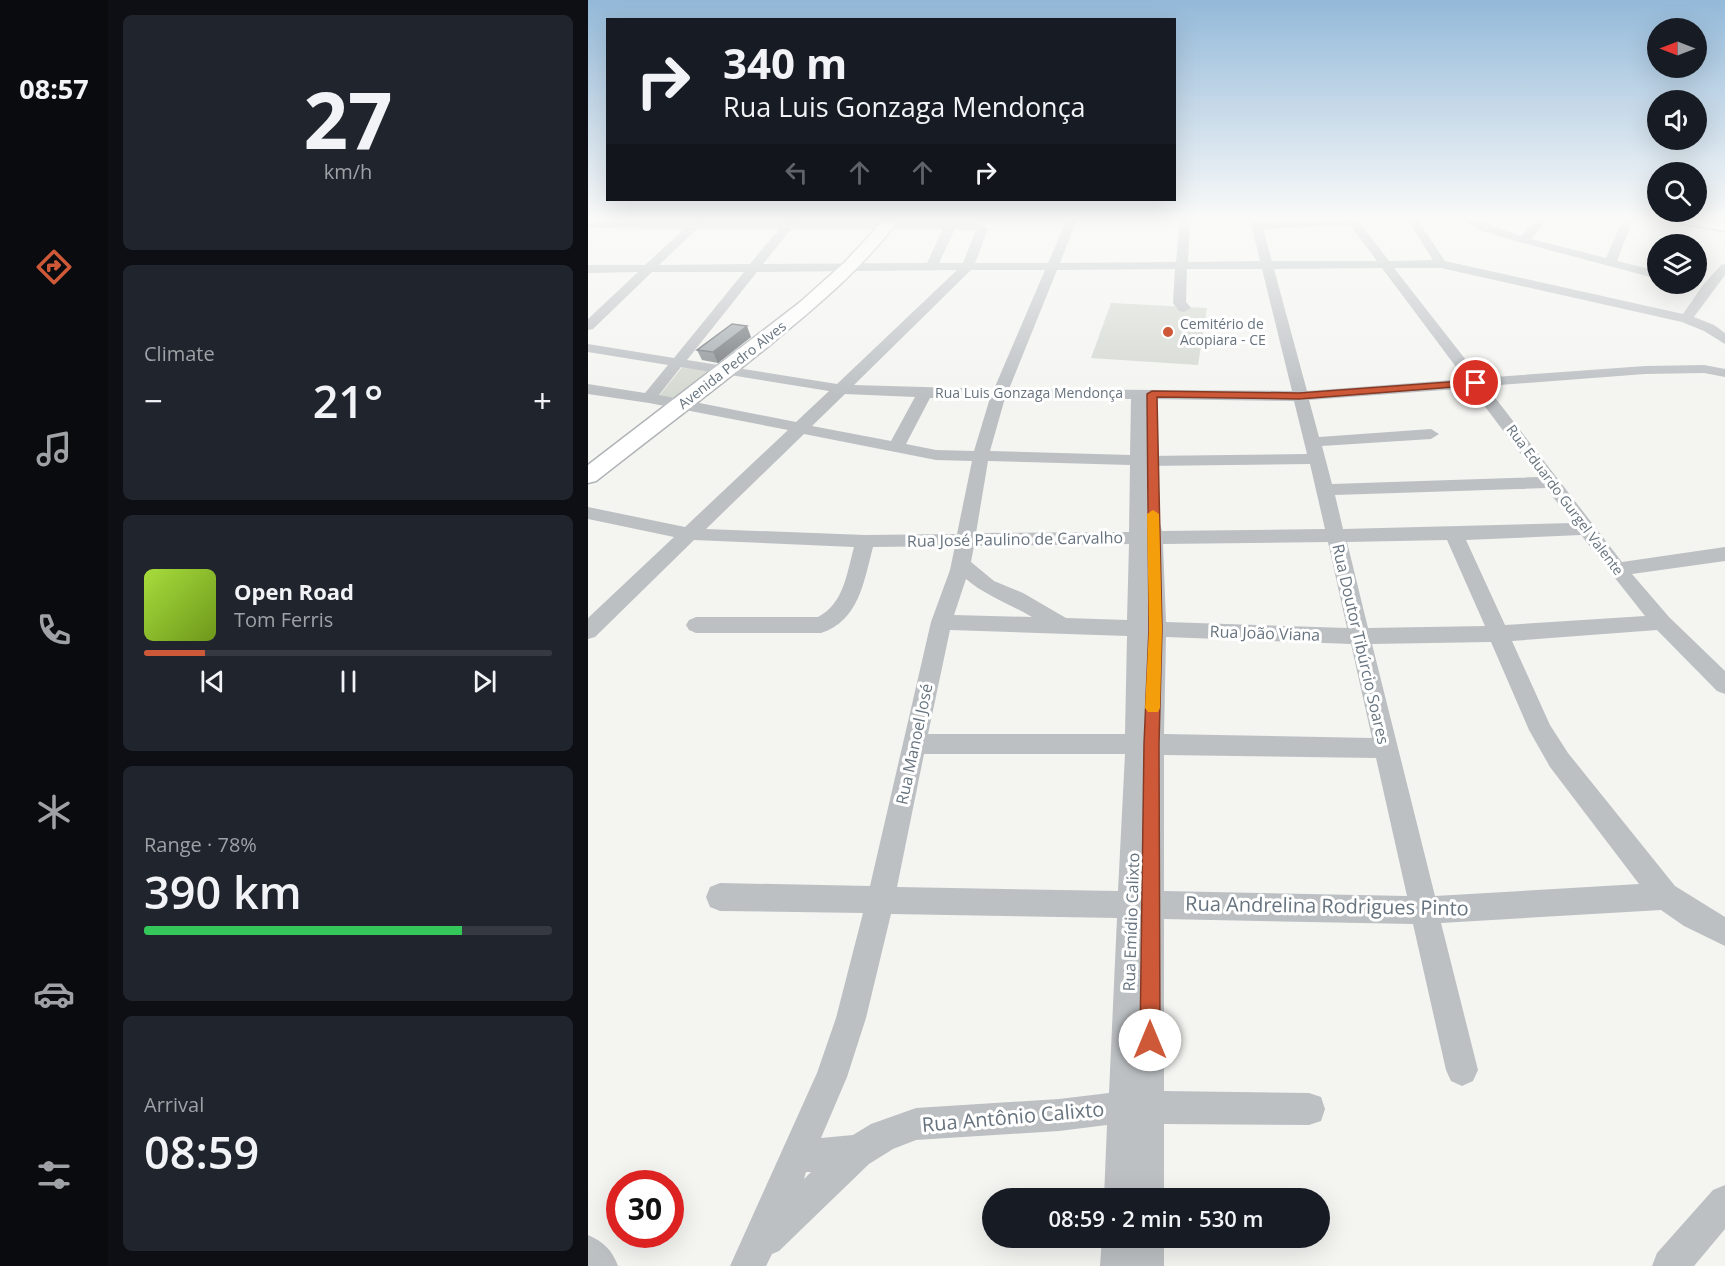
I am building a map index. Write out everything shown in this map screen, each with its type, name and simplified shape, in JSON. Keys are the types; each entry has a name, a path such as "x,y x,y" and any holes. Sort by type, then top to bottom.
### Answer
{"main road":[{"name":"Avenida Pedro Alves","path":"588,476 726,371 837,278"}],"street":[{"path":"588,326 640,278"},
{"path":"649,398 744,278"},
{"path":"588,631 956,278"},
{"name":"Rua Manoel José","path":"753,1255 831,1077 851,1018 881,898 941,621 961,564 981,455 999,394 1046,278"},
{"path":"1181,278 1179,303 1184,308"},
{"name":"Rua Doutor Tibúrcio Soares","path":"1272,278 1299,396 1325,490 1462,1070"},
{"name":"Rua Eduardo Gurgel Valente","path":"1395,278 1617,569 1662,622 1725,685"},
{"path":"1504,278 1686,319 1709,328 1725,340"},
{"path":"1707,288 1716,278"},
{"path":"1686,319 1703,294"},
{"name":"Rua Luis Gonzaga Mendonça","path":"588,348 842,388 925,393 1299,396 1645,370 1704,369 1725,373"},
{"path":"588,389 649,398 798,429 936,454 1145,460 1314,450 1431,434"},
{"path":"897,446 925,393"},
{"name":"Rua Emídio Calixto","path":"1145,394 1147,629 1137,1108 1146,1188"},
{"path":"1325,490 1552,482"},
{"name":"Rua José Paulino de Carvalho","path":"588,513 688,534 865,541 1146,536 1335,536 1587,529"},
{"path":"1454,534 1496,634 1541,730 1559,760 1665,896 1694,916 1725,932"},
{"path":"696,625 821,625 832,621 847,602 865,541"},
{"path":"1617,569 1725,554"},
{"path":"961,564 987,586 1031,606 1061,626"},
{"name":"Rua João Viana","path":"941,621 1360,636 1496,634 1662,622"},
{"path":"913,744 1144,744 1385,748"},
{"name":"Rua Andrelina Rodrigues Pinto","path":"720,897 881,898 1425,910 1665,896"},
{"name":"Rua Emídio Calixto","path":"1123,1188 1137,1108"},
{"name":"Rua Antônio Calixto","path":"753,1255 857,1152 883,1136 915,1125 1137,1108 1310,1109"},
{"path":"797,1156 857,1152"},
{"path":"1670,1266 1725,1202"},
{"path":"1118,1266 1119,1248"},
{"path":"1146,1248 1146,1266"},
{"path":"588,1252 600,1266"}],"shaded area":[{"path":"1111,303 1207,308 1198,365 1091,358"},
{"path":"683,366 714,371 676,400 659,396"}],"building":[{"path":"732,324 747,326 713,352 697,350"}],"slow traffic":[{"path":"1153,514 1156,629 1153,708"}],"place":[{"name":"Cemitério de Acopiara - CE","path":"1168,332"}],"route":[{"path":"1150,1040 1152,744 1156,629 1151,461 1152,394 1299,396 1476,383"}]}
